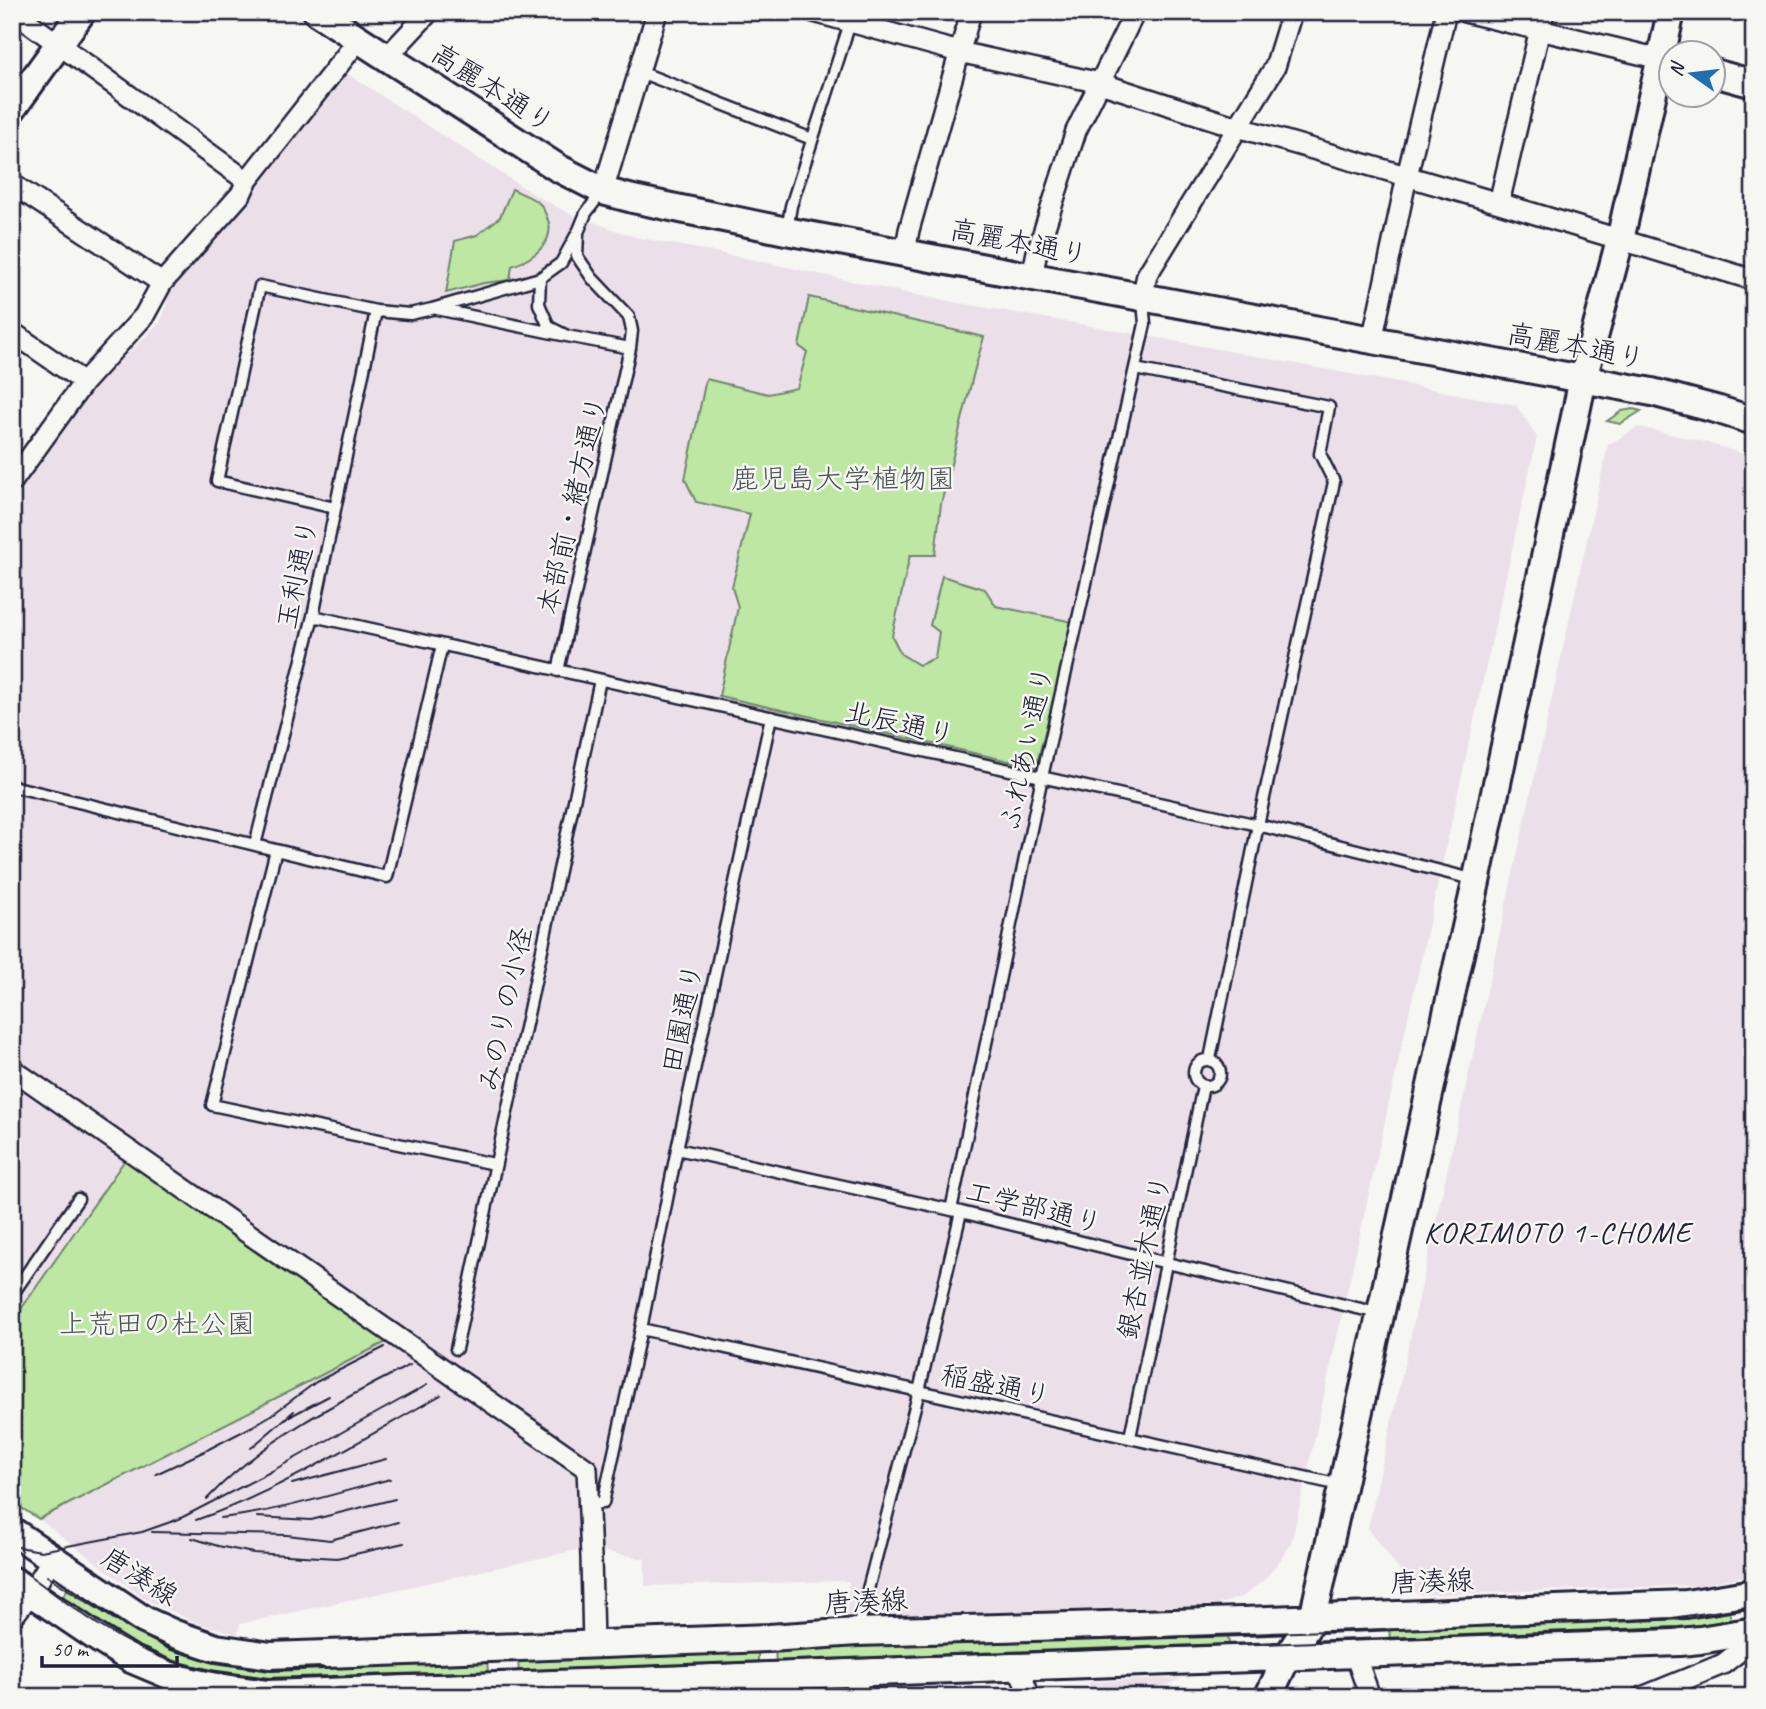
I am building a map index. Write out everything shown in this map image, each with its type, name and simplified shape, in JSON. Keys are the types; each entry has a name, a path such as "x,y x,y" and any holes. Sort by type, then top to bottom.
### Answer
{"street":[{"path":"14,12 247,181"},
{"path":"12,109 82,12"},
{"name":"高麗本通り","path":"317,12 558,168 603,191 679,210 786,231 1652,392 1754,421"},
{"path":"387,57 429,12"},
{"path":"603,191 657,12"},
{"path":"814,12 959,52 1100,83 1237,127 1754,281"},
{"path":"905,253 909,230 971,12"},
{"path":"1032,276 1037,252 1076,131 1135,12"},
{"path":"1142,298 1147,275 1275,67 1292,12"},
{"path":"1372,341 1446,12"},
{"path":"1465,12 1542,21 1658,58"},
{"path":"1668,38 1671,12"},
{"path":"1499,203 1542,21"},
{"path":"12,482 84,382 144,316 163,283 241,194 247,181 359,39"},
{"path":"1728,77 1754,84"},
{"path":"1268,1697 1287,1657 1313,1618 1476,880 1583,379 1658,92"},
{"path":"12,184 163,283"},
{"path":"12,332 84,382"},
{"path":"12,1069 587,1469 593,1645"},
{"name":"唐湊線","path":"12,1531 144,1620 216,1648 271,1656 769,1638 857,1632 1686,1604 1754,1592"},
{"path":"12,1618 22,1586 52,1559"},
{"path":"22,1586 131,1659 170,1675 211,1685 268,1693 357,1694 855,1685 1018,1667 1680,1642 1749,1632"},
{"path":"1642,1697 1679,1689 1723,1664 1741,1650 1749,1632"},
{"path":"1355,1654 1370,1697"},
{"path":"1018,1667 1030,1697"}],"lane":[{"path":"786,231 791,206 850,23"},
{"path":"640,72 812,139"},
{"path":"335,508 217,481 260,286 376,311 410,314 432,309 540,278 561,263 586,213 603,191"},
{"name":"本部前・緒方通り","path":"558,671 632,331 629,317 592,278 577,256 579,230"},
{"path":"540,278 538,304 549,327 567,336"},
{"name":"ふれあい通り","path":"857,1632 919,1391 1042,778 1145,324 1142,298"},
{"path":"432,309 630,348"},
{"name":"玉利通り","path":"255,845 313,616 376,311"},
{"path":"1135,369 1329,408 1320,454 1334,482 1258,825 1210,1059"},
{"name":"北辰通り","path":"313,616 1258,825 1476,880"},
{"path":"12,786 387,877 442,645"},
{"name":"みのりの小径","path":"456,1349 600,680"},
{"name":"田園通り","path":"588,1503 603,1503 771,717"},
{"path":"276,850 212,1105 494,1164"},
{"path":"1210,1059 1218,1063 1221,1071 1219,1080 1212,1086 1203,1086 1196,1081 1195,1065 1210,1059"},
{"name":"銀杏並木通り","path":"1130,1437 1203,1086"},
{"name":"工学部通り","path":"677,1149 956,1211 1380,1313"},
{"path":"12,1295 78,1199"},
{"name":"稲盛通り","path":"641,1329 1341,1486"}],"shaded area":[{"path":"343,71 535,195 568,213 635,237 920,296 1516,405 1537,437 1294,1531 1290,1545 1281,1559 1265,1579 1244,1596 1217,1605 847,1616 849,1581 645,1586 645,1559 596,1550 591,1465 12,1064 12,498 89,391 160,322 170,288 248,197"},
{"path":"1638,427 1701,441 1754,457 1754,1574 1700,1585 1418,1595 1368,1528 1608,445"},
{"path":"12,1079 127,1157 12,1322"},
{"path":"390,1340 582,1472 586,1548 240,1624 237,1634 197,1623 155,1604 39,1519"},
{"path":"1183,1678 1140,1697 1095,1697 1088,1682"}],"green space":[{"path":"512,189 542,206 549,224 549,233 542,248 528,259 512,266 510,280 484,283 446,293 455,241 477,235 500,217"},
{"name":"鹿児島大学植物園","path":"809,297 984,337 941,504 935,555 910,555 892,636 901,654 919,665 935,658 939,632 930,625 942,576 985,589 996,606 1073,622 1036,767 719,696 738,607 732,587 750,514 696,502 685,479 706,379 768,394 797,388 807,352 799,346"},
{"path":"1622,411 1641,411 1620,424 1607,421"},
{"name":"上荒田の杜公園","path":"127,1157 390,1340 39,1519 12,1502 12,1322"},
{"path":"71,1584 169,1645 487,1656 488,1675 269,1683 208,1675 162,1663 116,1638 60,1600"},
{"path":"1729,1608 1732,1626 1710,1629 1390,1643 1389,1624"},
{"path":"1228,1629 1229,1648 776,1665 775,1646"},
{"path":"758,1647 758,1666 519,1675 518,1657"}],"tram line":[{"path":"156,1474 253,1426 316,1382 385,1347"},
{"path":"207,1499 252,1458 302,1423 410,1365"},
{"path":"12,1546 41,1551 142,1532 179,1519 427,1385"},
{"path":"196,1520 290,1479 441,1395"},
{"path":"285,1419 329,1396"},
{"path":"251,1448 294,1411"},
{"path":"292,1484 386,1459"},
{"path":"220,1518 285,1507 390,1479"},
{"path":"257,1517 311,1520 395,1499"},
{"path":"152,1532 287,1535 330,1540 398,1522"},
{"path":"192,1538 253,1553 337,1558 404,1543"},
{"path":"12,1563 106,1630 147,1652 217,1673 268,1680 1673,1629 1754,1617"},
{"path":"47,1576 123,1625 171,1650 207,1660 269,1669 322,1667"},
{"path":"1480,1626 1672,1618 1754,1606"},
{"path":"958,1644 1385,1629"}],"district":[{"name":"KORIMOTO 1-CHOME","path":"1558,1232"}]}
